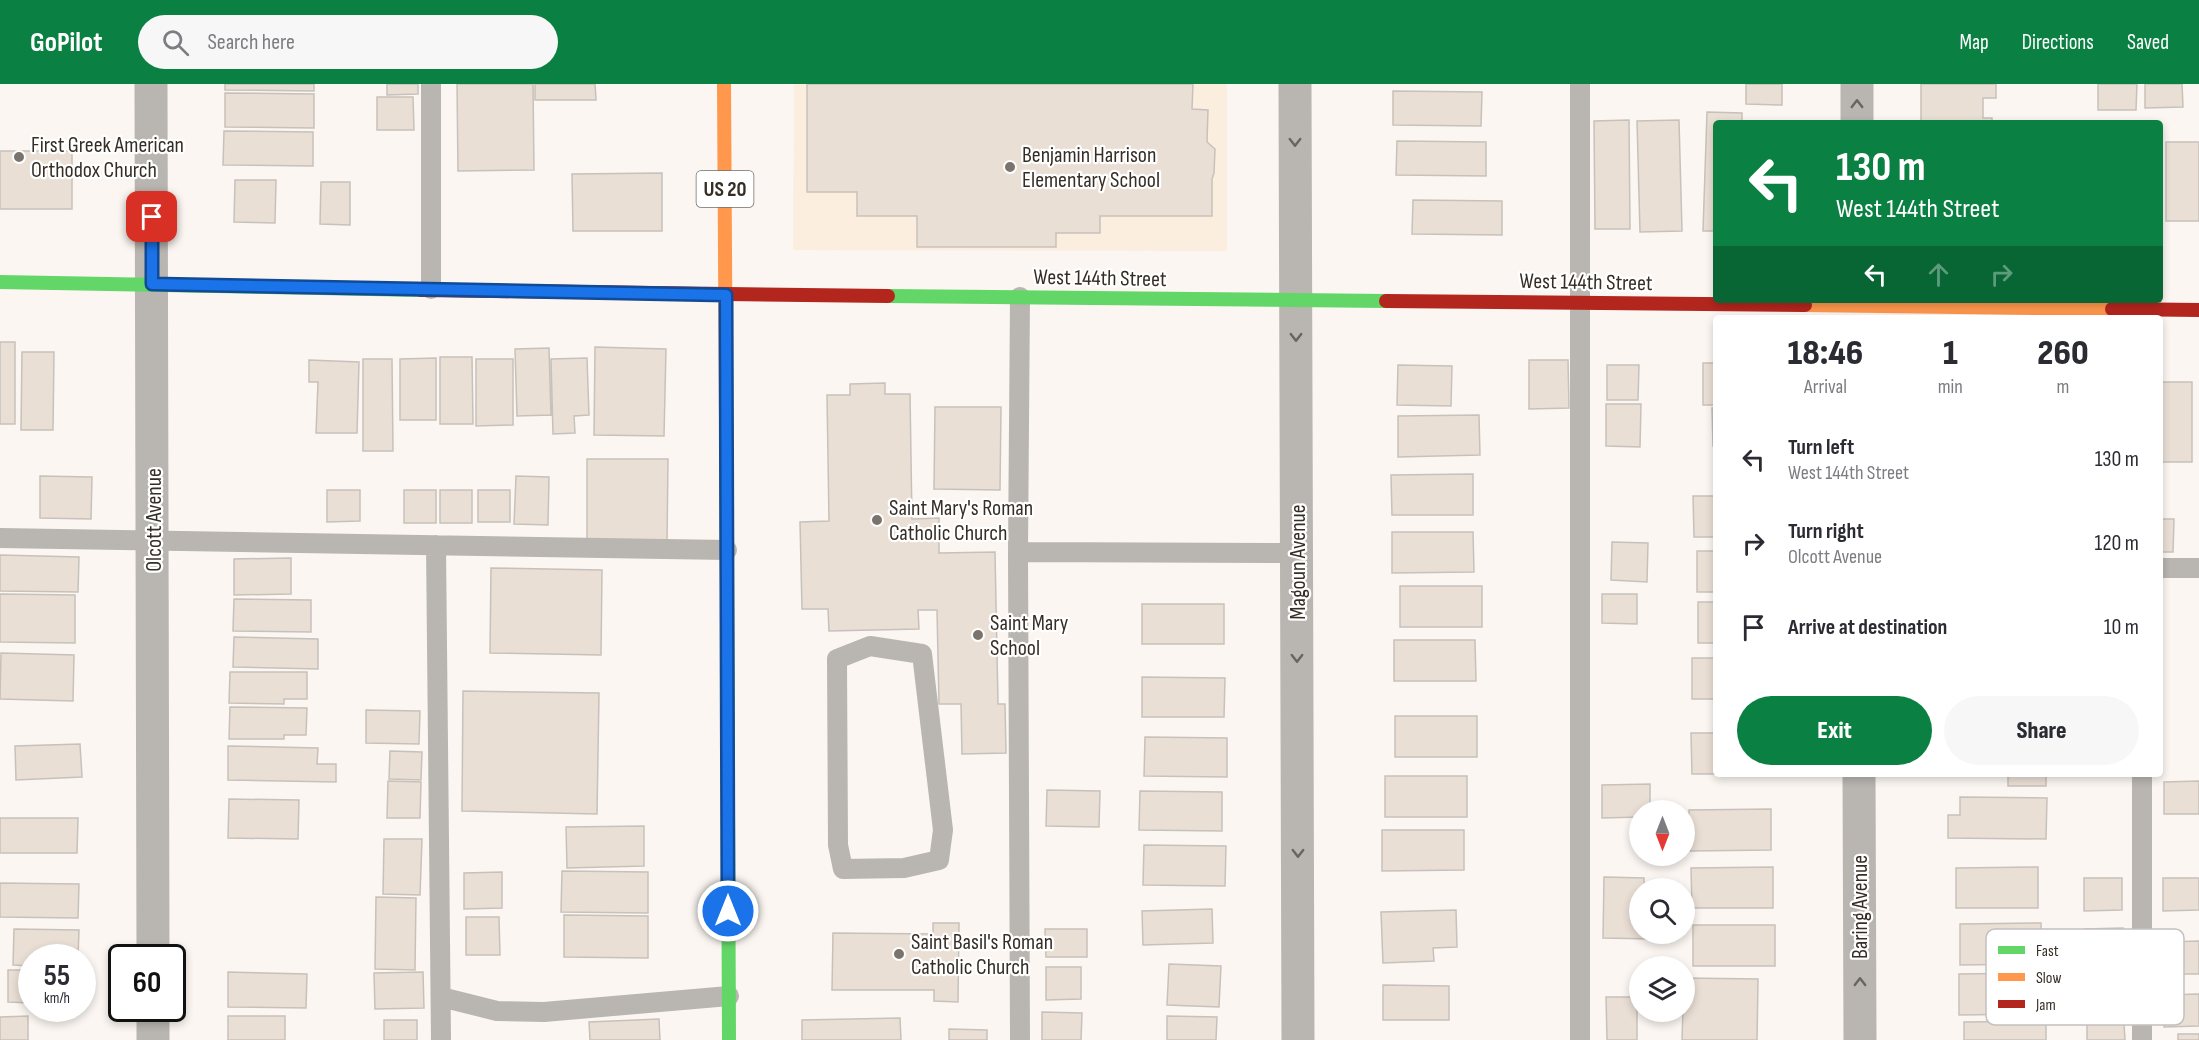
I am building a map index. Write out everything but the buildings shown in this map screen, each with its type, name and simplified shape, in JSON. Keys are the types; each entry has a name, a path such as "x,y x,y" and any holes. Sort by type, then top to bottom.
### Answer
{"street":[{"name":"Olcott Avenue","path":"151,84 153,944"},
{"name":"US 20","path":"724,84 729,1040"},
{"name":"Magoun Avenue","path":"1295,84 1298,1040"},
{"path":"1857,84 1857,120"},
{"name":"West 144th Street","path":"0,282 726,295 2199,310"},
{"name":"Baring Avenue","path":"1859,777 1860,1040"},
{"path":"153,1022 153,1040"}],"lane":[{"path":"431,289 432,84"},
{"path":"1580,84 1580,1040"},
{"path":"1020,297 1018,552 1020,1040"},
{"path":"0,538 727,550"},
{"path":"436,546 441,1040"},
{"path":"1018,552 1297,553"},
{"path":"2163,568 2199,568"},
{"path":"870,646 922,654 943,830 939,860 904,868 843,869 838,845 837,659 870,646"},
{"path":"2142,777 2142,929"},
{"path":"441,997 496,1011 544,1012 729,996"}],"shaded area":[{"name":"Benjamin Harrison Elementary School","path":"794,84 1227,84 1227,251 793,250"}],"traffic: fast":[{"path":"0,282 421,290"},
{"path":"888,296 1386,301"},
{"path":"727,585 729,1040"}],"traffic: slow":[{"path":"724,84 727,585"},
{"path":"1805,305 2112,309"}],"traffic: jam":[{"path":"421,290 888,296"},
{"path":"1386,301 1805,305"},
{"path":"2112,309 2199,310"}],"place":[{"name":"First Greek American Orthodox Church","path":"19,157"},
{"name":"Benjamin Harrison Elementary School","path":"1010,167"},
{"name":"Saint Mary's Roman Catholic Church","path":"877,520"},
{"name":"Saint Mary School","path":"978,635"},
{"name":"Saint Basil's Roman Catholic Church","path":"899,954"}],"route":[{"path":"152,217 152,284 726,295 728,911"}]}
